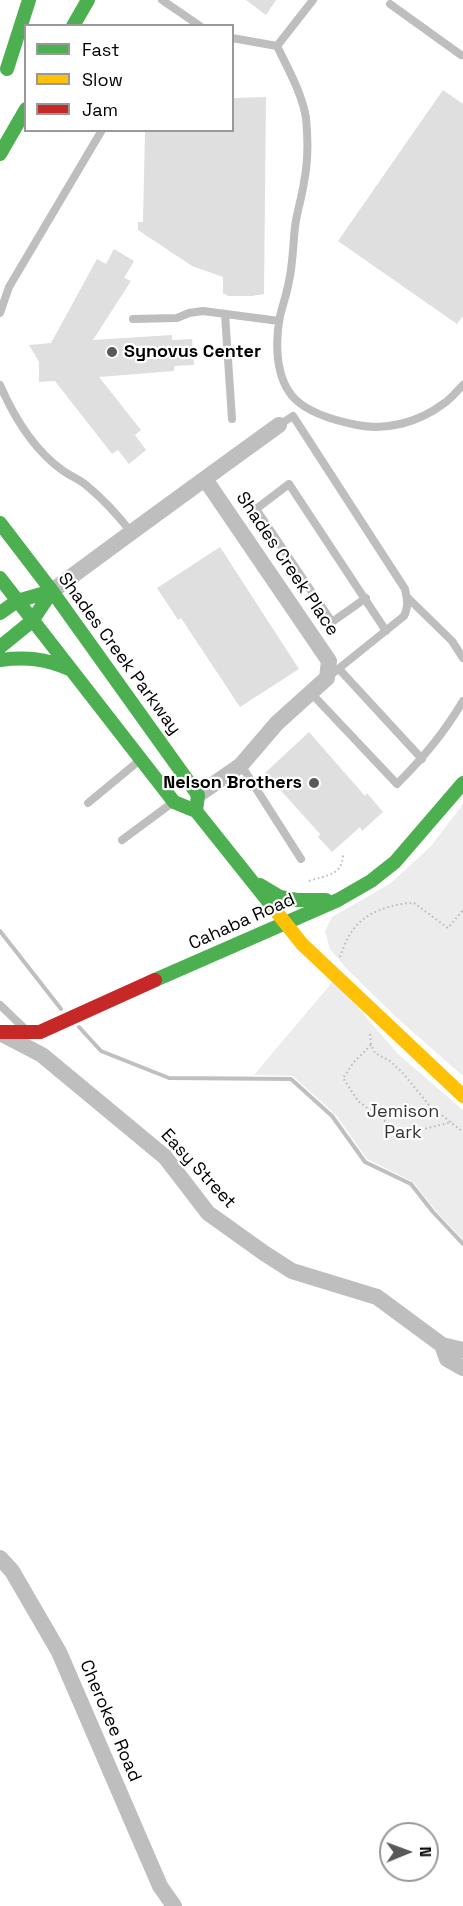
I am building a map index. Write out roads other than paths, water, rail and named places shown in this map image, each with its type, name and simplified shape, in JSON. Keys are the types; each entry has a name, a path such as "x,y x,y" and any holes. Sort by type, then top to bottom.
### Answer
{"main road":[{"path":"7,69 29,0"},
{"path":"74,24 88,0"},
{"path":"0,81 24,41"},
{"path":"0,154 24,112"},
{"name":"Shades Creek Parkway","path":"0,523 52,591 251,880 302,944 348,987 374,1020 463,1096"},
{"name":"Shades Creek Parkway","path":"0,578 174,802 197,803"},
{"path":"0,613 17,601 52,591"},
{"path":"0,647 32,621 52,591"},
{"path":"0,660 36,657 50,660 69,669"},
{"name":"Cahaba Road","path":"0,1032 40,1032 338,900 371,881 395,862 463,783"},
{"path":"251,880 280,897 297,900 338,900"}],"street":[{"path":"52,591 286,421"},
{"name":"Shades Creek Place","path":"205,479 329,661 333,674"},
{"path":"197,803 241,765 278,723 333,674"},
{"name":"Easy Street","path":"0,1032 42,1055 165,1157 208,1213 264,1253 292,1271 377,1297 442,1345 463,1350"},
{"name":"Easy Street","path":"442,1345 447,1359 463,1368"},
{"name":"Cherokee Road","path":"0,1558 12,1571 59,1652 160,1886 174,1906"}],"lane":[{"path":"162,0 197,24"},
{"path":"277,46 312,0"},
{"path":"390,4 461,55"},
{"path":"234,38 277,46"},
{"path":"277,46 302,100 306,118 307,148 305,181 295,225 292,264 279,321 277,345 280,368 287,387 295,399 312,411 350,424 386,427 409,422 425,415 444,404 463,385"},
{"path":"0,313 9,287 101,132"},
{"path":"133,319 177,318 203,311 279,321"},
{"path":"225,314 232,419"},
{"path":"0,385 13,413 35,443 61,469 85,484 114,510 131,532"},
{"path":"304,406 286,421 405,589 407,597 407,610 404,616 333,674 422,759"},
{"path":"366,598 332,622 256,509 289,484 366,598 386,631"},
{"path":"407,597 452,641 463,658"},
{"path":"311,693 397,784 422,759 449,725 463,701"},
{"path":"88,803 141,760"},
{"path":"241,765 301,859"},
{"path":"122,840 174,802"},
{"path":"0,1005 28,1032"}],"waterway":[{"path":"0,931 61,1009"},
{"path":"79,1027 101,1051 169,1078 291,1079 332,1116 365,1162 411,1184 463,1244"}],"place":[{"name":"Synovus Center","path":"112,352"},
{"name":"Nelson Brothers","path":"314,783"}],"park label":[{"name":"Jemison Park","path":"403,1122"}]}
